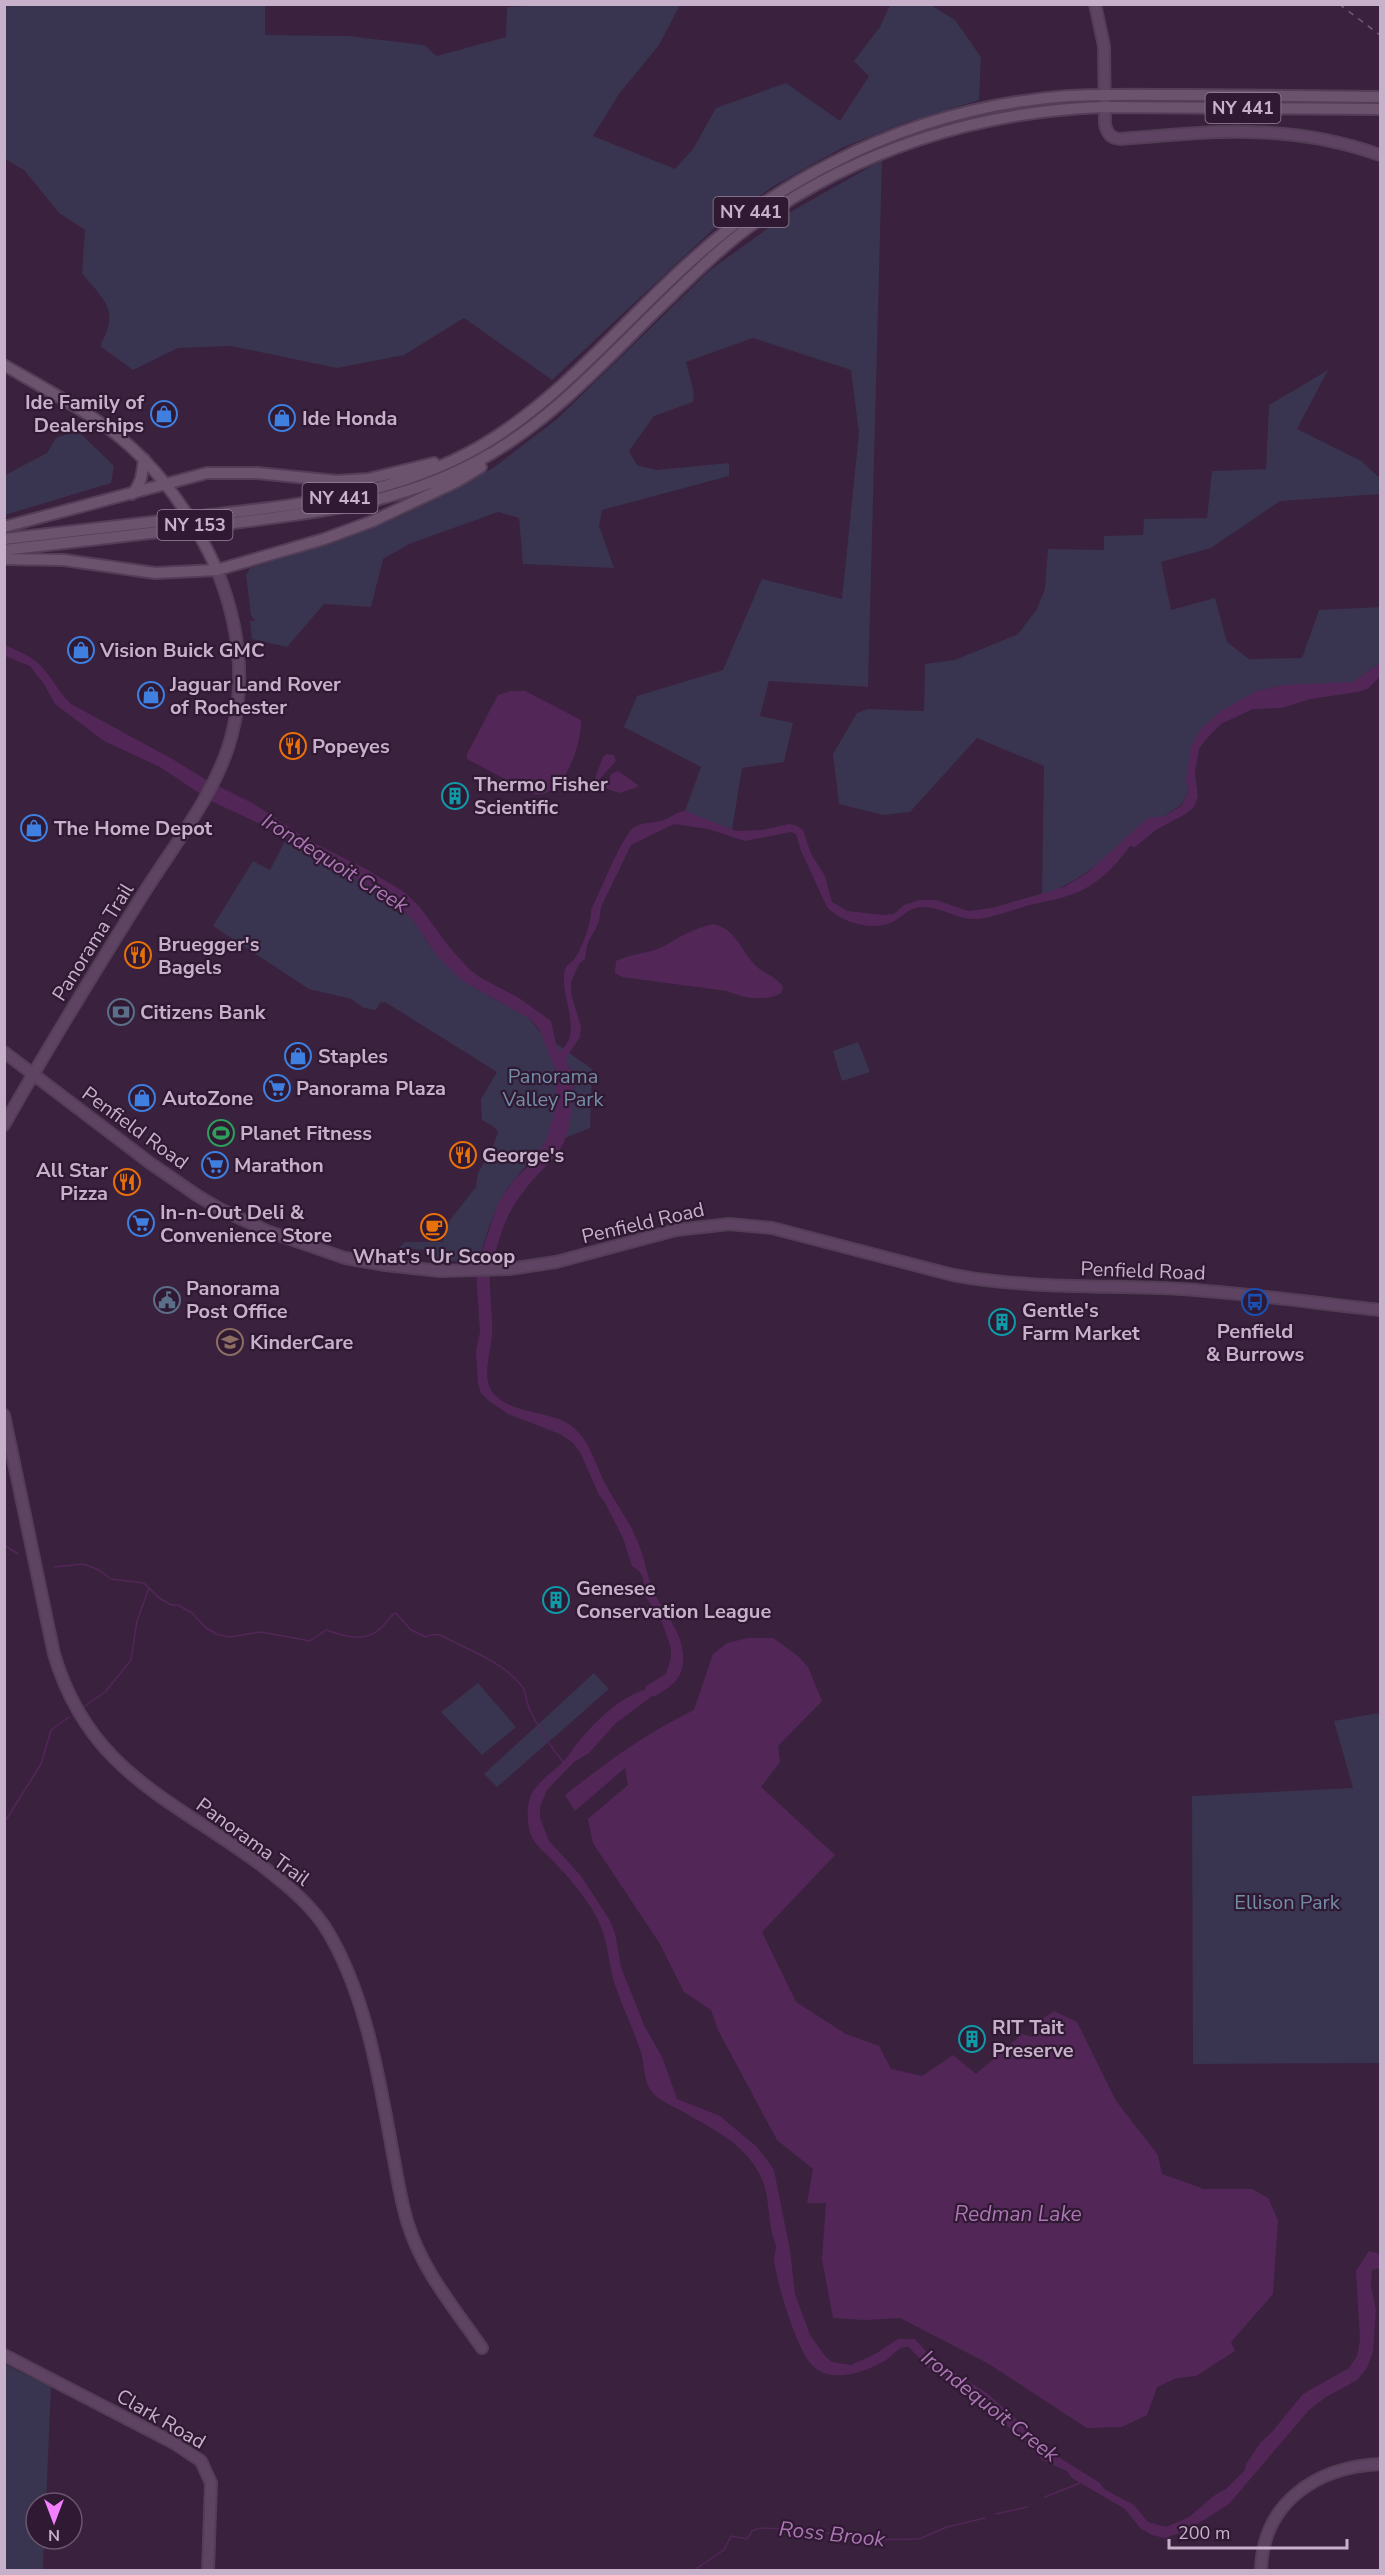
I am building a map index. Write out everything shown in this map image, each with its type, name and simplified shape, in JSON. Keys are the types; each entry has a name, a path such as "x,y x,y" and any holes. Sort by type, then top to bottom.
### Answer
{"main road":[{"path":"1095,4 1103,35 1106,130 1112,136 1118,138 1261,130 1322,138 1380,155"},
{"name":"NY 441","path":"4,539 351,496 407,481 463,456 530,413 578,371 693,258 762,204 801,179 879,141 958,115 1027,101 1380,97"},
{"name":"NY 441","path":"4,550 330,511 390,498 446,478 508,444 542,419 704,265 747,229 805,190 849,167 936,133 1018,114 1105,101 1380,109"},
{"name":"NY 153","path":"4,365 96,420 144,459 192,520 217,570"},
{"path":"4,559 64,560 155,573 217,570 324,539 413,503 496,459 522,440 542,419"},
{"path":"4,527 207,473 225,472 337,481 368,479 463,456"},
{"path":"132,494 138,488 141,480 144,459"},
{"name":"Panorama Trail","path":"4,1125 202,801 225,758 233,732 239,681 236,636 228,601 217,570"},
{"name":"Penfield Road","path":"4,1052 176,1181 243,1220 293,1241 345,1258 409,1268 468,1271 509,1269 556,1262 682,1229 729,1224 772,1228 953,1275 989,1282 1060,1287 1182,1289 1380,1310"},
{"name":"Panorama Trail","path":"4,1415 54,1654 74,1706 92,1735 123,1767 174,1806 246,1854 294,1890 324,1926 345,1969 365,2025 408,2226 430,2272 482,2348"},
{"name":"Clark Road","path":"4,2355 174,2443 201,2461 211,2483 208,2571"},
{"path":"1261,2571 1262,2556 1270,2528 1285,2505 1298,2492 1312,2482 1338,2470 1380,2464"}],"green space":[{"path":"5,5 265,5 265,35 348,36 424,45 437,56 506,37 507,7 680,5 659,45 619,94 593,136 675,169 693,149 716,108 786,83 840,121 869,76 854,61 880,27 890,5 931,5 955,20 981,57 979,100 904,123 842,148 774,186 719,224 552,380 464,318 404,355 337,368 231,346 178,348 133,370 100,346 109,323 109,314 103,299 82,273 85,230 59,213 24,170 5,159"},
{"path":"882,160 868,687 769,681 760,716 793,723 784,762 742,768 732,830 685,811 701,767 624,727 637,696 723,670 762,579 842,599 859,433 851,370 753,338 686,362 694,393 693,402 654,416 629,451 637,465 656,470 729,463 729,476 602,510 599,526 614,568 523,564 519,518 498,512 409,544 383,559 371,607 324,604 287,647 252,639 250,621 255,621 251,615 246,575 250,568 334,542 401,516 493,468 557,419 710,270 792,211"},
{"path":"1328,370 1297,429 1361,461 1380,478 1380,494 1280,501 1211,548 1161,562 1171,610 1215,598 1227,642 1249,659 1302,658 1319,610 1380,607 1380,663 1353,682 1346,684 1283,685 1257,691 1202,728 1186,780 1188,792 1181,805 1163,817 1149,817 1087,872 1058,889 1042,895 1044,766 977,738 910,812 883,815 839,804 833,754 857,713 868,709 924,711 925,664 955,660 1018,634 1037,609 1045,589 1048,549 1104,550 1104,536 1143,535 1144,519 1207,518 1212,471 1266,469 1269,405"},
{"path":"77,430 114,466 111,483 5,515 5,475 47,453 56,438"},
{"name":"Panorama Valley Park","path":"286,839 316,861 337,869 387,895 413,920 438,957 463,981 530,1019 541,1033 592,1069 590,1128 562,1139 550,1132 539,1152 514,1180 501,1199 491,1221 477,1266 465,1266 462,1261 434,1261 426,1250 399,1248 405,1242 443,1242 450,1220 476,1187 478,1173 492,1149 498,1132 482,1120 481,1099 497,1072 385,1002 380,1003 376,1010 364,1008 351,999 309,989 213,926 253,861 270,870"},
{"path":"858,1042 870,1072 842,1081 833,1051"},
{"path":"594,1673 609,1689 497,1787 484,1774"},
{"path":"478,1683 516,1727 482,1755 441,1712"},
{"name":"Ellison Park","path":"1378,1713 1380,1720 1380,2063 1193,2064 1192,1796 1353,1788 1334,1721"},
{"path":"4,2364 51,2387 47,2491 24,2491 24,2551 44,2551 43,2570 5,2570"}],"water":[{"name":"Irondequoit Creek","path":"5,645 38,663 71,704 208,781 254,804 310,841 366,869 404,892 419,906 450,948 469,969 519,998 551,1021 557,1048 560,1051 567,1044 571,1026 564,985 565,969 581,948 591,910 616,855 627,835 636,826 664,820 685,811 736,831 762,830 789,824 803,830 811,854 825,876 832,902 847,911 894,914 904,905 919,900 936,900 968,911 992,908 1064,887 1087,873 1149,817 1163,817 1181,806 1188,792 1186,780 1191,746 1202,728 1221,711 1257,691 1283,685 1353,682 1380,663 1380,676 1369,688 1358,692 1310,699 1282,708 1253,709 1221,724 1199,749 1195,773 1198,797 1194,807 1187,813 1156,830 1135,847 1130,846 1110,870 1086,888 1062,898 993,916 980,919 967,918 935,908 921,907 912,909 894,921 882,925 856,924 848,921 827,907 801,851 796,834 791,832 745,841 708,829 674,824 631,845 601,907 599,922 587,945 585,959 579,964 571,982 571,994 581,1027 580,1037 566,1058 567,1066 575,1072 567,1133 558,1153 529,1185 509,1215 497,1245 490,1278 492,1329 487,1376 490,1388 497,1397 517,1408 565,1422 585,1440 601,1476 633,1531 653,1590 679,1637 683,1655 680,1675 668,1688 652,1696 615,1724 589,1753 574,1762 547,1790 540,1807 540,1818 549,1841 581,1876 609,1919 615,1933 621,1967 644,2025 663,2059 677,2099 720,2116 757,2147 774,2170 790,2250 795,2294 810,2335 832,2362 851,2365 875,2354 898,2339 915,2339 932,2358 988,2394 1063,2460 1100,2483 1104,2489 1134,2505 1148,2522 1166,2527 1189,2517 1215,2495 1226,2489 1245,2470 1246,2464 1261,2442 1303,2394 1349,2368 1357,2356 1360,2340 1356,2271 1369,2251 1380,2254 1380,2268 1372,2270 1371,2285 1376,2310 1373,2352 1367,2368 1357,2380 1326,2397 1309,2410 1229,2504 1186,2531 1165,2538 1152,2535 1140,2528 1125,2509 1072,2478 1067,2471 1042,2460 1029,2444 969,2395 927,2367 909,2347 899,2349 886,2360 869,2369 838,2375 820,2371 806,2357 788,2315 779,2284 774,2260 776,2246 766,2190 761,2177 746,2155 726,2137 661,2100 649,2088 641,2052 614,1982 605,1940 597,1918 575,1885 535,1842 529,1828 529,1803 536,1787 567,1758 585,1734 604,1715 624,1699 645,1690 646,1686 666,1674 671,1658 671,1648 662,1622 644,1594 643,1577 632,1566 623,1538 599,1495 580,1452 572,1442 560,1434 508,1414 481,1393 478,1384 476,1351 480,1332 476,1269 498,1203 514,1180 531,1163 547,1139 555,1109 555,1068 539,1029 530,1019 463,981 438,957 413,920 387,895 337,869 316,861 273,830 211,801 160,767 104,741 55,704 44,684 30,666 5,656"},
{"path":"511,691 525,691 581,720 578,742 569,768 554,788 544,793 533,794 467,759 467,754 498,695"},
{"path":"607,754 614,755 616,761 597,782 595,778 603,757"},
{"path":"618,771 638,787 619,793 602,787 608,782 611,774"},
{"path":"713,924 721,926 733,935 751,961 780,983 783,987 781,993 775,996 754,998 727,991 622,977 615,973 616,961 660,948 688,933"},
{"name":"Redman Lake","path":"748,1638 773,1638 798,1656 808,1667 822,1701 778,1746 780,1762 761,1787 835,1855 762,1932 796,2002 846,2034 879,2046 891,2069 922,2076 953,2055 976,2074 1022,2034 1033,2037 1037,2023 1054,2011 1077,2022 1116,2101 1158,2155 1162,2174 1204,2189 1252,2189 1268,2198 1278,2220 1273,2294 1231,2342 1235,2351 1196,2376 1177,2378 1157,2387 1147,2415 1122,2427 1087,2428 989,2364 900,2318 865,2320 833,2318 822,2259 826,2203 807,2203 813,2169 777,2140 718,2030 711,2010 684,1992 660,1944 593,1843 588,1819 628,1785 625,1768 575,1811 565,1795 627,1749 694,1710 713,1654 727,1643"}],"waterway":[{"path":"4,1545 18,1554"},
{"path":"54,1567 84,1564 99,1570 111,1579 144,1583 159,1598 192,1613 205,1627 216,1634 229,1637 261,1632 310,1641 326,1630 362,1637 375,1632 396,1613 411,1630 426,1637 434,1634 445,1637 508,1672 522,1686 529,1708 540,1730 564,1763"},
{"path":"85,1706 105,1692 131,1660 137,1621 149,1588"},
{"path":"4,1823 41,1764 51,1730 69,1717"},
{"name":"Ross Brook","path":"1045,2497 1080,2483"},
{"name":"Ross Brook","path":"996,2514 1027,2507"},
{"name":"Ross Brook","path":"694,2570 724,2550 731,2536 747,2539 752,2531 760,2528 784,2529 796,2526 860,2540 919,2539 947,2527 985,2518"}],"railway":[{"path":"1339,4 1380,35"}],"place":[{"name":"Ide Family of Dealerships","path":"164,414"},
{"name":"Ide Honda","path":"282,418"},
{"name":"Vision Buick GMC","path":"81,650"},
{"name":"Jaguar Land Rover of Rochester","path":"151,695"},
{"name":"Popeyes","path":"293,746"},
{"name":"Thermo Fisher Scientific","path":"455,796"},
{"name":"The Home Depot","path":"34,828"},
{"name":"Bruegger's Bagels","path":"138,955"},
{"name":"Citizens Bank","path":"121,1012"},
{"name":"Staples","path":"298,1056"},
{"name":"Panorama Plaza","path":"277,1088"},
{"name":"AutoZone","path":"142,1098"},
{"name":"Planet Fitness","path":"221,1133"},
{"name":"George's","path":"463,1155"},
{"name":"Marathon","path":"215,1165"},
{"name":"All Star Pizza","path":"127,1182"},
{"name":"In-n-Out Deli & Convenience Store","path":"141,1223"},
{"name":"What's 'Ur Scoop","path":"434,1227"},
{"name":"Panorama Post Office","path":"167,1300"},
{"name":"Penfield & Burrows","path":"1255,1302"},
{"name":"Gentle's Farm Market","path":"1002,1322"},
{"name":"KinderCare","path":"230,1342"},
{"name":"Genesee Conservation League","path":"556,1600"},
{"name":"RIT Tait Preserve","path":"972,2039"}]}
